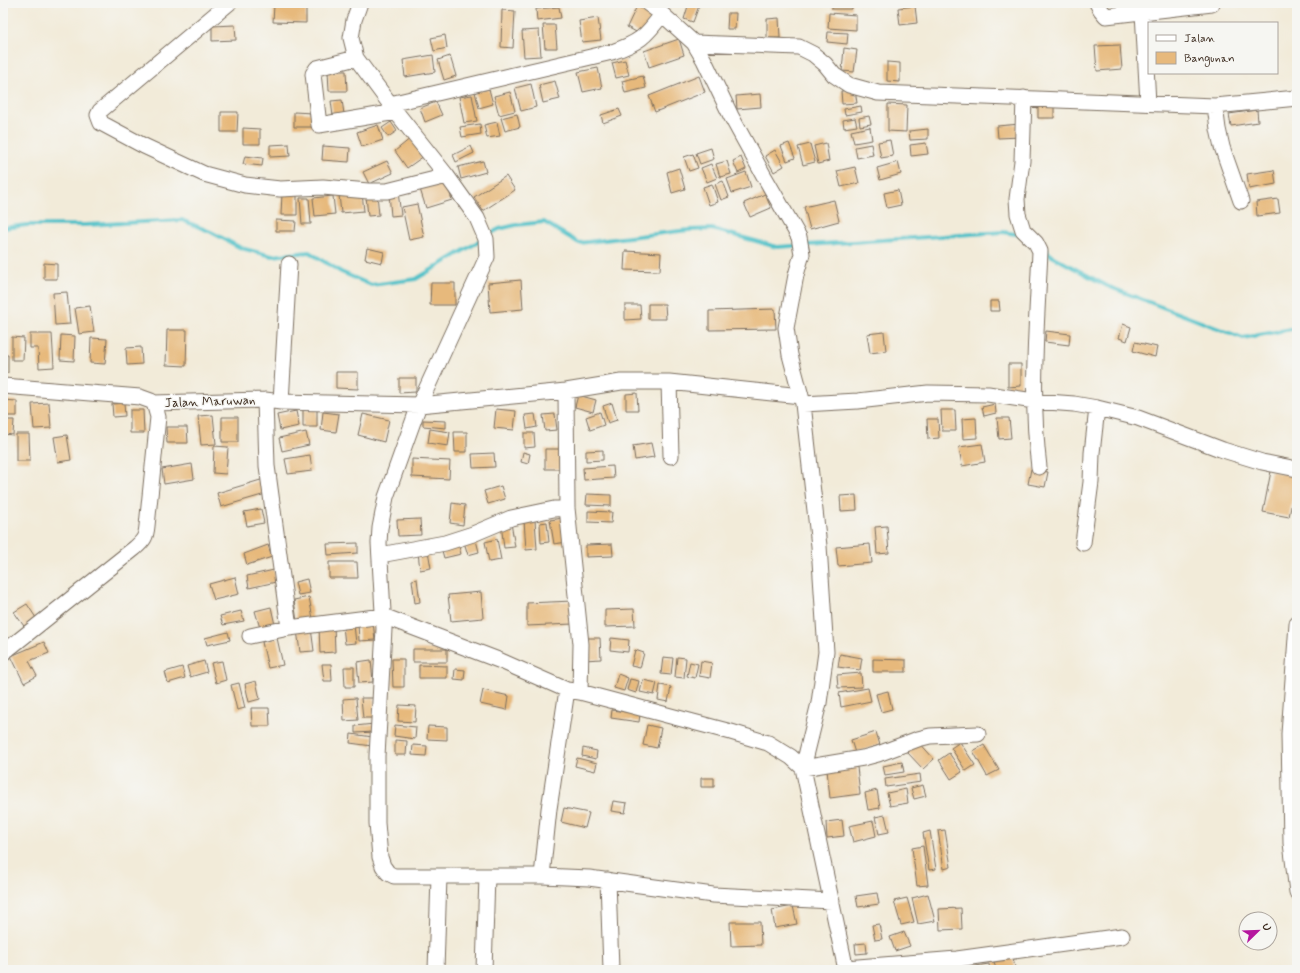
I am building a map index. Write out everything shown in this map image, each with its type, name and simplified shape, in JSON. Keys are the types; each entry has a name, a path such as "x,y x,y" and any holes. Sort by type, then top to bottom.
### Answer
{"street":[{"path":"230,3 100,111 98,115 101,123 144,146 204,174 244,185 280,189 323,187 387,191 447,176"},
{"path":"360,3 354,20 351,38 356,58 478,218 486,239 487,257 419,405 386,497 380,528 379,543 384,616 377,756 377,823 380,857 383,866 388,873 394,876 542,876 589,878 713,895 832,901"},
{"path":"647,3 662,14 694,44 704,60 731,116 799,237 802,254 796,275 786,328 790,355 802,400 819,546 826,652 818,702 803,768 846,969 957,959 1122,936"},
{"path":"1097,3 1106,16 1202,4"},
{"path":"1143,12 1148,103"},
{"path":"356,58 317,68 315,70 313,74 319,125 393,108 612,52 639,41 654,27 662,14"},
{"path":"694,44 799,47 813,54 825,64 834,75 849,85 878,93 1215,106 1297,98"},
{"path":"1024,98 1022,161 1017,199 1018,214 1023,230 1036,243 1040,251 1034,401 1035,439 1039,466"},
{"path":"1215,106 1222,147 1241,201"},
{"path":"281,402 289,264"},
{"name":"Jalan Maruwan","path":"3,386 140,397 151,401 154,404 265,400 281,402 419,405 566,391 621,382 669,382 802,400 858,401 928,393 988,394 1098,408 1138,418 1223,450 1262,462 1297,469"},
{"path":"669,382 671,456"},
{"path":"542,876 549,809 581,644 567,508 566,391"},
{"path":"265,400 267,466 289,628"},
{"path":"3,653 136,548 144,540 148,526 158,417 154,404"},
{"path":"1083,542 1091,482 1092,453 1098,408"},
{"path":"380,555 445,543 473,534 511,518 554,509 567,508"},
{"path":"250,636 289,628 384,616 501,661 573,691 768,743 791,757 803,768"},
{"path":"1297,624 1289,734 1291,843 1297,892"},
{"path":"803,768 864,758 930,736 978,734"},
{"path":"484,970 487,876"},
{"path":"436,970 439,877"},
{"path":"608,880 611,970"}],"building":[{"path":"534,3 557,3 557,4 534,5"},
{"path":"689,3 700,3 693,22 684,19"},
{"path":"832,3 852,3 852,9 832,9"},
{"path":"274,5 306,6 306,23 273,22"},
{"path":"637,6 653,15 642,35 627,27"},
{"path":"915,6 917,23 900,25 898,8"},
{"path":"559,7 561,18 537,21 536,9"},
{"path":"502,10 515,11 513,48 501,47"},
{"path":"728,13 736,13 735,29 727,29"},
{"path":"829,13 856,15 856,30 828,28"},
{"path":"598,18 601,40 582,42 579,21"},
{"path":"779,18 780,38 767,38 767,19"},
{"path":"235,25 236,40 212,41 212,26"},
{"path":"543,25 555,25 557,48 545,48"},
{"path":"539,30 541,56 524,57 522,31"},
{"path":"828,32 848,33 847,44 827,42"},
{"path":"445,35 447,48 434,51 431,38"},
{"path":"679,39 684,55 649,67 644,51"},
{"path":"1120,45 1122,69 1097,71 1095,46"},
{"path":"844,48 857,50 854,72 842,71"},
{"path":"433,55 435,72 405,77 403,60"},
{"path":"450,56 456,76 444,80 438,60"},
{"path":"625,60 629,75 616,78 612,63"},
{"path":"887,62 900,63 900,82 887,81"},
{"path":"598,68 602,88 583,92 578,72"},
{"path":"328,71 346,71 347,91 329,91"},
{"path":"643,76 646,88 625,93 622,81"},
{"path":"699,76 705,92 655,112 649,96"},
{"path":"555,81 560,99 543,103 539,85"},
{"path":"531,84 536,107 521,111 515,88"},
{"path":"489,89 493,104 479,108 475,92"},
{"path":"855,90 857,103 842,104 841,91"},
{"path":"510,92 515,111 499,115 494,96"},
{"path":"760,94 761,107 737,109 736,96"},
{"path":"472,95 477,121 464,123 459,97"},
{"path":"342,100 344,114 333,116 331,101"},
{"path":"436,102 442,115 425,122 420,108"},
{"path":"1038,103 1054,103 1054,118 1038,118"},
{"path":"888,104 907,105 906,132 888,131"},
{"path":"861,106 862,112 845,115 844,109"},
{"path":"619,109 622,116 603,123 601,115"},
{"path":"1257,110 1258,122 1231,126 1229,114"},
{"path":"221,112 238,112 237,132 221,132"},
{"path":"294,112 312,113 312,127 294,127"},
{"path":"517,114 520,127 505,131 501,118"},
{"path":"869,116 871,124 860,126 859,118"},
{"path":"855,118 857,126 844,128 843,120"},
{"path":"391,122 397,131 388,137 382,128"},
{"path":"497,122 500,136 487,138 484,125"},
{"path":"480,124 481,134 462,137 460,127"},
{"path":"1020,124 1021,137 998,138 997,126"},
{"path":"378,125 383,140 362,147 357,132"},
{"path":"870,127 872,140 854,143 851,131"},
{"path":"243,128 260,129 260,144 243,144"},
{"path":"928,129 928,139 910,140 909,131"},
{"path":"411,138 424,156 407,168 395,151"},
{"path":"890,140 893,156 881,158 878,142"},
{"path":"789,143 795,158 787,161 781,146"},
{"path":"826,143 829,161 818,164 814,146"},
{"path":"926,143 928,154 911,156 910,145"},
{"path":"289,144 290,156 270,157 270,145"},
{"path":"810,144 815,162 803,165 798,147"},
{"path":"871,144 873,155 857,158 855,147"},
{"path":"323,146 350,148 349,162 322,160"},
{"path":"471,146 474,153 456,162 453,155"},
{"path":"711,148 714,159 700,164 696,153"},
{"path":"775,150 784,166 774,172 765,156"},
{"path":"693,154 698,168 689,171 684,157"},
{"path":"245,156 263,158 262,166 243,164"},
{"path":"741,157 746,169 738,173 733,161"},
{"path":"387,161 393,173 369,184 363,172"},
{"path":"483,161 486,172 461,179 458,167"},
{"path":"727,161 731,174 720,177 716,164"},
{"path":"898,162 901,174 880,180 877,168"},
{"path":"711,164 717,178 707,182 701,168"},
{"path":"855,167 859,183 841,187 837,171"},
{"path":"679,168 685,189 672,193 667,172"},
{"path":"1274,170 1276,184 1249,189 1247,174"},
{"path":"746,172 751,187 732,193 727,179"},
{"path":"506,176 515,190 483,211 474,197"},
{"path":"446,181 452,200 426,208 420,189"},
{"path":"723,181 729,197 721,200 715,184"},
{"path":"712,184 718,202 709,205 703,187"},
{"path":"898,190 901,205 887,208 884,193"},
{"path":"398,192 401,215 391,216 389,193"},
{"path":"282,193 297,194 297,215 281,215"},
{"path":"362,193 364,211 341,213 339,195"},
{"path":"377,194 379,215 368,216 366,196"},
{"path":"765,194 771,208 750,217 744,203"},
{"path":"333,196 335,214 315,216 313,198"},
{"path":"300,198 309,198 311,224 302,224"},
{"path":"1278,199 1280,213 1257,216 1256,202"},
{"path":"834,200 839,221 810,229 804,207"},
{"path":"417,204 424,237 409,240 402,207"},
{"path":"276,220 296,221 295,231 276,231"},
{"path":"367,248 384,252 382,263 365,259"},
{"path":"625,251 661,253 660,271 624,270"},
{"path":"44,263 57,264 57,279 44,279"},
{"path":"521,280 523,309 490,312 488,283"},
{"path":"431,283 455,283 455,305 430,305"},
{"path":"67,292 70,324 55,325 53,293"},
{"path":"990,301 999,301 1000,311 990,311"},
{"path":"648,304 665,304 666,319 648,319"},
{"path":"625,305 640,305 641,319 625,320"},
{"path":"90,306 94,332 79,334 75,308"},
{"path":"775,309 776,329 709,330 709,311"},
{"path":"1123,324 1131,327 1127,341 1119,338"},
{"path":"167,330 187,330 186,366 166,365"},
{"path":"1046,331 1070,334 1069,345 1045,342"},
{"path":"884,332 886,351 870,353 867,334"},
{"path":"30,334 52,334 54,367 39,368 38,348 30,348"},
{"path":"61,335 75,336 74,361 60,360"},
{"path":"12,337 24,338 23,360 12,360"},
{"path":"91,338 107,339 105,364 90,363"},
{"path":"1135,342 1157,347 1155,357 1133,351"},
{"path":"141,347 142,364 127,365 126,348"},
{"path":"3,355 8,355 8,373 3,373"},
{"path":"1008,364 1021,364 1021,386 1008,387"},
{"path":"336,372 358,372 358,389 336,388"},
{"path":"399,378 416,378 416,392 399,393"},
{"path":"637,393 638,410 626,410 626,394"},
{"path":"578,395 596,400 593,412 575,407"},
{"path":"3,400 17,401 17,416 3,416"},
{"path":"49,403 51,428 34,429 32,404"},
{"path":"124,403 125,416 113,417 112,404"},
{"path":"612,403 617,420 608,423 603,406"},
{"path":"995,404 996,413 984,416 982,407"},
{"path":"303,409 317,409 317,427 303,427"},
{"path":"496,409 516,411 514,430 494,428"},
{"path":"130,410 143,410 144,433 130,433"},
{"path":"941,410 955,410 956,431 942,431"},
{"path":"296,411 299,426 280,430 277,415"},
{"path":"323,412 339,414 336,432 321,430"},
{"path":"600,412 604,425 590,430 586,417"},
{"path":"363,414 389,420 384,442 358,435"},
{"path":"535,414 537,427 527,429 525,415"},
{"path":"555,414 557,430 545,431 543,415"},
{"path":"213,415 216,444 201,445 198,416"},
{"path":"222,417 238,417 238,442 222,442"},
{"path":"976,418 977,438 963,439 962,419"},
{"path":"997,418 1009,418 1011,438 999,439"},
{"path":"927,419 938,419 939,438 928,439"},
{"path":"4,420 14,420 13,435 3,434"},
{"path":"423,420 446,421 446,428 423,426"},
{"path":"166,427 187,427 188,443 167,443"},
{"path":"430,429 450,432 448,446 428,443"},
{"path":"306,432 309,445 282,451 279,438"},
{"path":"454,432 467,432 467,452 455,452"},
{"path":"524,433 534,433 535,447 524,448"},
{"path":"16,434 29,434 30,461 16,461"},
{"path":"67,435 71,460 58,462 54,437"},
{"path":"651,443 654,457 635,460 633,446"},
{"path":"982,444 985,462 962,466 959,447"},
{"path":"214,446 228,447 226,474 213,473"},
{"path":"545,449 563,449 563,469 545,469"},
{"path":"603,450 603,460 586,461 586,451"},
{"path":"523,452 530,454 528,464 521,462"},
{"path":"494,453 495,467 473,468 472,454"},
{"path":"310,455 312,471 288,474 285,459"},
{"path":"412,459 450,461 449,479 412,477"},
{"path":"192,464 194,479 164,484 162,469"},
{"path":"613,466 614,478 584,480 583,468"},
{"path":"1031,469 1048,472 1045,487 1028,484"},
{"path":"1271,471 1297,476 1289,517 1263,512"},
{"path":"264,479 269,493 221,507 217,493"},
{"path":"501,486 505,499 488,504 484,491"},
{"path":"587,494 611,495 611,506 586,505"},
{"path":"856,495 857,510 841,511 840,496"},
{"path":"452,503 465,505 463,525 450,523"},
{"path":"261,509 264,523 247,526 244,512"},
{"path":"588,511 612,512 611,523 588,522"},
{"path":"563,518 567,542 554,544 550,520"},
{"path":"420,519 421,535 398,536 397,520"},
{"path":"524,520 535,520 537,549 526,550"},
{"path":"547,522 549,542 541,543 540,523"},
{"path":"511,523 515,547 504,548 501,524"},
{"path":"887,526 889,553 877,554 875,527"},
{"path":"475,536 479,552 468,555 463,539"},
{"path":"497,539 501,560 489,562 485,542"},
{"path":"358,543 358,553 328,555 327,544"},
{"path":"458,543 461,554 444,558 441,547"},
{"path":"612,544 613,556 586,557 586,545"},
{"path":"870,544 872,563 838,566 836,547"},
{"path":"268,545 272,557 247,565 244,554"},
{"path":"428,551 431,568 420,570 418,552"},
{"path":"329,562 357,562 358,578 329,578"},
{"path":"274,570 276,582 249,588 247,576"},
{"path":"235,577 239,594 214,600 209,584"},
{"path":"307,579 310,593 298,595 295,582"},
{"path":"417,579 420,602 415,603 412,580"},
{"path":"481,592 483,618 451,621 448,595"},
{"path":"309,597 313,619 297,622 294,600"},
{"path":"573,601 573,624 527,626 527,603"},
{"path":"27,604 38,621 26,629 14,612"},
{"path":"271,607 275,625 260,628 255,611"},
{"path":"634,609 635,626 605,627 605,610"},
{"path":"241,611 244,621 223,625 220,616"},
{"path":"373,622 375,640 359,641 358,623"},
{"path":"334,625 335,652 320,653 319,626"},
{"path":"354,625 356,643 345,644 343,626"},
{"path":"311,628 314,651 300,652 297,630"},
{"path":"228,632 230,640 207,645 205,638"},
{"path":"277,638 283,665 268,668 262,642"},
{"path":"583,638 600,638 601,659 584,660"},
{"path":"611,638 629,640 628,652 610,650"},
{"path":"44,642 49,653 29,661 37,676 24,683 11,656"},
{"path":"413,649 447,649 447,662 413,662"},
{"path":"635,650 644,653 640,668 631,666"},
{"path":"840,654 862,658 860,670 838,667"},
{"path":"663,657 673,658 671,675 661,674"},
{"path":"677,657 686,658 684,678 675,677"},
{"path":"392,659 404,659 404,687 393,687"},
{"path":"873,659 906,660 906,672 873,672"},
{"path":"371,660 373,682 359,683 357,662"},
{"path":"204,661 207,672 190,677 187,666"},
{"path":"222,661 226,680 216,683 211,663"},
{"path":"701,661 712,663 710,678 699,676"},
{"path":"690,662 698,664 695,678 687,676"},
{"path":"322,664 331,664 332,681 324,681"},
{"path":"419,665 447,666 447,678 419,678"},
{"path":"182,667 185,678 168,683 165,672"},
{"path":"344,667 354,667 354,687 345,687"},
{"path":"455,669 465,670 464,680 454,679"},
{"path":"861,673 862,687 838,688 837,675"},
{"path":"618,674 628,678 624,691 614,688"},
{"path":"630,679 639,681 636,693 627,690"},
{"path":"643,680 657,683 654,695 640,692"},
{"path":"256,681 260,699 249,702 245,684"},
{"path":"239,683 245,708 237,710 231,685"},
{"path":"660,685 671,687 668,702 658,700"},
{"path":"868,688 871,701 841,707 839,693"},
{"path":"483,690 509,696 507,710 480,704"},
{"path":"888,691 892,709 881,712 876,694"},
{"path":"356,698 358,720 344,721 343,699"},
{"path":"361,698 374,698 375,718 363,718"},
{"path":"399,705 416,706 415,722 398,721"},
{"path":"251,708 269,708 270,726 252,726"},
{"path":"612,710 640,714 639,722 611,718"},
{"path":"374,724 374,732 355,733 355,726"},
{"path":"395,725 416,727 415,739 394,736"},
{"path":"647,725 661,728 657,748 643,745"},
{"path":"428,726 447,727 447,740 427,739"},
{"path":"876,732 880,745 855,753 851,740"},
{"path":"351,734 373,737 372,746 350,743"},
{"path":"395,740 407,741 406,755 395,755"},
{"path":"918,741 934,759 923,769 907,752"},
{"path":"960,742 975,765 966,771 951,748"},
{"path":"413,745 427,746 426,756 412,755"},
{"path":"984,745 999,770 987,776 973,751"},
{"path":"583,748 597,751 596,759 582,756"},
{"path":"949,753 962,772 951,779 939,760"},
{"path":"577,758 597,763 595,771 575,766"},
{"path":"902,762 904,772 885,775 883,766"},
{"path":"857,767 860,794 830,798 827,770"},
{"path":"920,774 921,782 886,787 885,779"},
{"path":"701,778 714,778 714,787 701,787"},
{"path":"923,785 926,796 914,799 911,788"},
{"path":"906,789 908,803 890,806 887,793"},
{"path":"877,790 880,808 868,810 865,793"},
{"path":"613,801 627,803 625,813 611,811"},
{"path":"564,808 589,813 585,828 561,822"},
{"path":"885,815 889,832 879,834 875,817"},
{"path":"842,820 844,836 827,838 826,822"},
{"path":"873,821 876,836 853,842 849,826"},
{"path":"945,830 951,867 944,869 938,831"},
{"path":"930,831 936,869 929,870 923,833"},
{"path":"923,846 928,885 917,886 912,848"},
{"path":"877,893 879,904 858,907 856,896"},
{"path":"928,894 935,921 918,924 912,898"},
{"path":"907,898 914,922 901,925 894,901"},
{"path":"793,906 797,924 775,928 772,910"},
{"path":"961,908 962,929 940,930 939,909"},
{"path":"730,922 760,922 761,945 731,946"},
{"path":"879,924 882,939 875,940 872,925"},
{"path":"904,932 910,946 895,951 890,937"},
{"path":"866,943 867,953 856,954 855,944"},
{"path":"1012,956 1016,970 997,970 994,962"},
{"path":"938,962 940,970 925,970 924,966"},
{"path":"989,964 990,970 969,970 969,967"}],"waterway":[{"path":"3,228 27,225 86,225 182,220 211,232 241,248 272,256 309,252 341,272 371,285 416,279 483,239"},
{"path":"488,235 499,229 516,225 544,222 579,243 689,230 712,229 777,247 1003,232 1022,235"},
{"path":"1045,248 1050,255 1107,286 1243,338 1297,328"}]}
